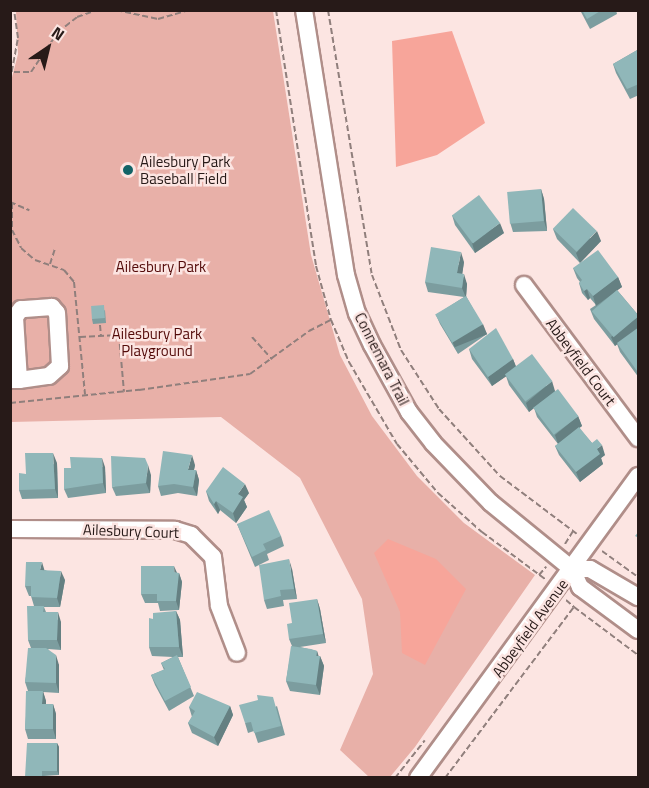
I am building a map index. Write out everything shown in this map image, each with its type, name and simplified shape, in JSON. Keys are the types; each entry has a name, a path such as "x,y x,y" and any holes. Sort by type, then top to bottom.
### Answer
{"street":[{"name":"Connemara Trail","path":"304,10 346,275 368,337 400,396 433,443 491,504 572,569 580,586 639,630"},
{"name":"Abbeyfield Court","path":"524,285 639,438"},
{"path":"52,307 57,313 60,366 50,376 15,380 15,317 21,309 52,307"},
{"name":"Abbeyfield Avenue","path":"418,777 639,476"},
{"name":"Ailesbury Court","path":"10,529 175,530 190,535 213,557 219,606 237,653"},
{"name":"Connemara Trail","path":"572,569 590,569 639,597"}],"path":[{"path":"10,81 14,72 18,38 14,10"},
{"path":"14,72 31,72 58,32 77,17 97,10"},
{"path":"116,10 158,19 190,10"},
{"path":"328,10 372,275 401,350 439,409 500,476 639,576"},
{"path":"29,210 11,203 12,230 18,244 31,257 66,271 74,282 85,394"},
{"path":"50,264 55,249"},
{"path":"10,403 124,392 238,377 256,372 309,331 331,320"},
{"path":"100,325 101,336"},
{"path":"79,338 119,335 124,392"},
{"path":"252,338 272,359"},
{"path":"445,777 574,607 639,655"}],"green space":[{"name":"Ailesbury Park","path":"16,11 273,11 311,255 340,355 372,416 417,476 464,523 535,575 415,747 390,777 369,777 340,750 373,674 362,599 300,478 221,417 11,422 10,85 18,54"}],"shaded area":[{"path":"452,31 485,123 437,155 396,167 392,41"},
{"path":"388,539 436,559 466,589 425,665 402,653 400,612 374,553"}],"building":[{"path":"582,10 602,10 587,19"},
{"path":"639,49 639,84 627,89 613,64"},
{"path":"541,189 544,221 510,224 507,192"},
{"path":"479,195 500,223 473,243 452,215"},
{"path":"573,208 597,231 577,252 553,229"},
{"path":"431,247 461,252 457,273 464,274 462,288 425,282"},
{"path":"598,250 618,277 593,296 587,289 584,291 579,283 582,280 573,268"},
{"path":"617,290 638,317 614,337 592,311"},
{"path":"466,296 483,324 452,343 435,315"},
{"path":"104,305 105,318 92,319 91,306"},
{"path":"639,327 639,370 637,371 617,343"},
{"path":"496,328 513,359 488,377 469,349"},
{"path":"532,354 552,381 525,402 505,374"},
{"path":"558,389 578,416 554,435 533,408"},
{"path":"579,427 592,443 597,439 602,445 597,449 600,454 576,472 555,446"},
{"path":"163,451 192,455 188,470 196,470 193,487 174,484 158,486"},
{"path":"25,453 53,453 55,489 19,490 19,473 26,474"},
{"path":"111,456 145,458 148,465 146,483 112,487"},
{"path":"70,457 102,458 103,483 64,489 64,468 71,468"},
{"path":"223,467 245,484 238,494 243,497 233,513 216,501 214,504 206,491"},
{"path":"269,510 281,536 263,544 266,550 252,557 237,524"},
{"path":"289,559 294,589 280,590 281,596 264,600 259,565"},
{"path":"26,562 42,562 40,570 61,571 57,598 31,597 31,586 25,586"},
{"path":"141,566 174,566 174,572 179,573 176,601 157,601 157,594 141,594"},
{"path":"317,599 323,634 289,639 287,624 292,623 289,603"},
{"path":"27,606 44,606 43,612 58,612 57,640 28,640"},
{"path":"176,611 179,647 149,647 149,618 153,619 153,613"},
{"path":"291,646 317,651 316,656 320,656 316,685 286,681"},
{"path":"28,648 46,648 56,655 56,683 25,682"},
{"path":"177,655 191,687 165,701 151,675 165,669 161,663"},
{"path":"26,691 43,691 42,704 53,704 53,729 25,729"},
{"path":"197,692 230,706 214,737 188,723 195,711 189,707"},
{"path":"257,695 273,697 281,726 254,733 251,722 245,723 239,705 258,700"},
{"path":"27,743 57,743 57,771 42,771 42,777 25,777"}],"place":[{"name":"Ailesbury Park Baseball Field","path":"128,170"}],"park label":[{"name":"Ailesbury Park Playground","path":"157,342"}]}
